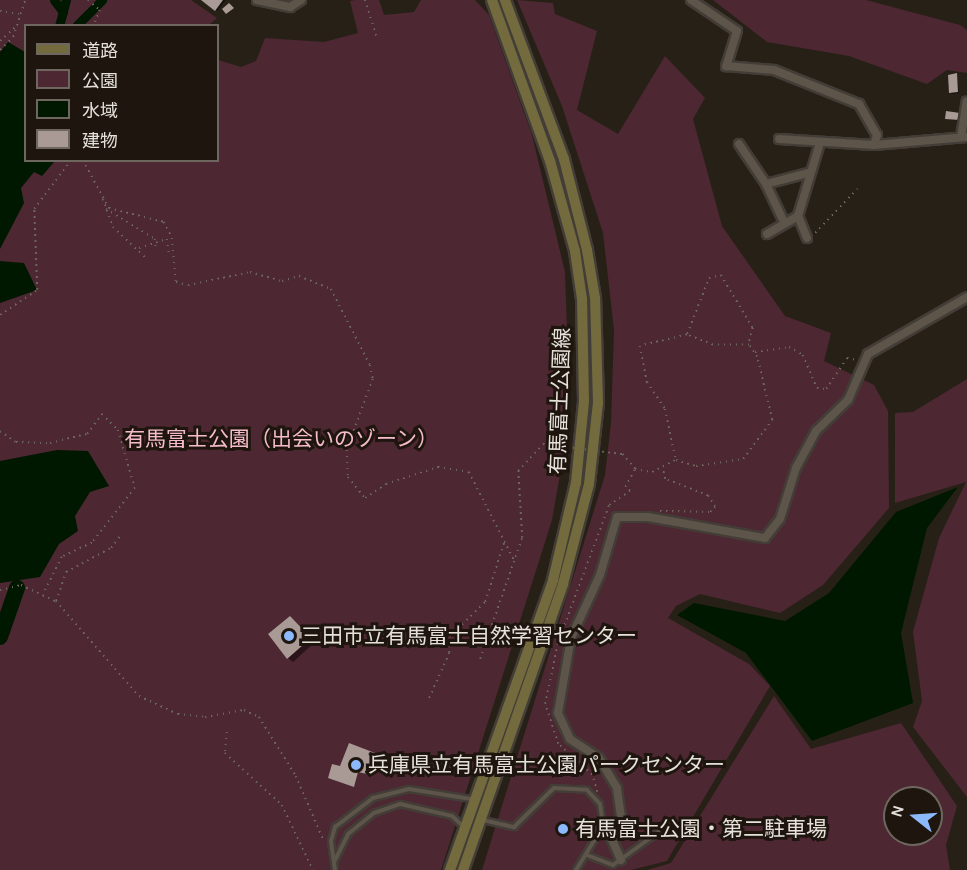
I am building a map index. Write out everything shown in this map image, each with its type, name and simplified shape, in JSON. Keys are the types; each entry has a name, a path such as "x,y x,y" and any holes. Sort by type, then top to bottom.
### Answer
{"main road":[{"name":"有馬富士公園線","path":"450,870 561,548 576,483 584,401 582,299 575,251 550,161 492,0"},
{"name":"有馬富士公園線","path":"463,870 573,551 589,484 598,403 595,298 586,250 564,159 505,0"}],"street":[{"path":"257,0 290,7 301,0"},
{"path":"691,0 737,31 726,66 774,70 859,104 877,135 874,145"},
{"path":"779,139 819,146 874,145 964,137 967,101"},
{"path":"739,144 766,184 784,222"},
{"path":"807,238 798,216 808,173 819,146"},
{"path":"766,184 808,173"},
{"path":"767,234 784,222 798,216"},
{"path":"621,860 612,840 621,817 617,788 599,758 570,739 558,713 560,686 571,638 617,517 648,517 765,538 780,519 796,468 816,431 848,400 868,354 967,297"}],"lane":[{"path":"481,819 514,827 525,822 544,793 577,786 595,796 603,813 599,836 576,870"},
{"path":"335,870 335,827 373,798 409,789 462,802 475,797"},
{"path":"334,861 348,834 374,813 400,804 452,816 465,827"},
{"path":"587,855 604,865 621,860 663,830"}],"path":[{"path":"0,50 17,25 25,0"},
{"path":"88,0 97,4 100,10 95,24"},
{"path":"365,0 377,36"},
{"path":"0,11 21,13"},
{"path":"0,41 17,25"},
{"path":"0,315 37,290 34,209 69,162"},
{"path":"84,162 103,198 104,208 118,233 138,248 145,257"},
{"path":"807,238 825,227 857,189"},
{"path":"103,198 122,214 164,222 172,238 176,282 188,285 250,272 282,281 299,276 331,289 370,365 372,380 346,450 348,477 365,498 418,472 455,466 469,472 514,560"},
{"path":"104,208 156,242"},
{"path":"138,248 166,239 169,254"},
{"path":"156,242 156,249"},
{"path":"687,335 709,278 721,274 753,328 749,345"},
{"path":"687,335 713,345 737,341 749,345 754,352 772,420 743,459 696,466 676,460 665,409 647,382 640,346 687,335"},
{"path":"754,352 789,347 803,355 817,388 826,389 847,358 865,362"},
{"path":"0,431 16,442 50,443 87,434 102,414 118,430 135,488 92,543 62,557 43,594"},
{"path":"480,659 522,538 518,471 543,444 621,454 635,469 663,469 676,460"},
{"path":"609,505 630,491 626,487 635,469"},
{"path":"648,517 662,510 710,512 715,507 708,496 665,479 663,469"},
{"path":"56,602 66,572 111,548 120,536"},
{"path":"429,698 449,653 449,637 484,602 504,542"},
{"path":"0,590 21,585 56,602 139,696 178,714 205,717 244,710 259,717 296,776 323,839"},
{"path":"227,732 225,753 282,805 313,870"}],"green space":[{"name":"有馬富士公園（出会いのゾーン）","path":"0,0 191,0 217,18 210,24 24,24 24,162 219,162 219,60 241,67 256,61 265,38 324,42 358,33 350,1 379,0 384,15 414,12 421,0 475,0 489,15 532,135 565,272 570,418 552,520 441,870 0,870"},
{"path":"517,0 553,3 555,14 597,31 577,110 618,134 665,56 705,98 693,119 722,226 785,316 831,333 824,361 874,385 888,411 889,508 823,585 780,613 700,594 676,606 668,618 749,664 770,686 667,861 631,870 482,870 605,475 611,423 614,330 603,233 562,106"},
{"path":"713,0 866,0 960,25 967,30 967,73 947,70 927,84 849,56 767,42"},
{"path":"967,379 967,797 913,727 922,701 913,632 939,538 966,482 895,503 895,413 913,412"},
{"path":"774,696 811,749 901,723 957,806 946,845 950,870 647,870 671,863"}],"water":[{"path":"8,42 24,51 24,162 54,162 42,176 34,172 21,188 24,203 0,249 0,52"},
{"path":"0,261 24,263 37,290 0,303"},
{"path":"57,450 88,451 109,486 90,492 75,516 78,531 59,544 40,577 0,583 0,461"},
{"path":"958,487 927,528 901,633 913,703 812,741 746,653 677,615 694,603 785,621 829,593 896,512"}],"building":[{"path":"201,0 223,0 215,11"},
{"path":"229,3 234,8 226,14 222,9"},
{"path":"957,73 958,92 949,93 948,75"},
{"path":"946,111 960,113 959,120 945,119"},
{"name":"三田市立有馬富士自然学習センター","path":"290,616 311,638 287,659 268,634"},
{"name":"兵庫県立有馬富士公園パークセンター","path":"349,743 375,753 367,774 358,772 354,787 328,778 332,764 340,766"}],"waterway":[{"path":"54,0 63,12"},
{"path":"60,24 66,0"},
{"path":"78,24 102,0"},
{"path":"0,637 17,588"}],"place":[{"name":"三田市立有馬富士自然学習センター","path":"289,636"},
{"name":"兵庫県立有馬富士公園パークセンター","path":"356,765"},
{"name":"有馬富士公園・第二駐車場","path":"563,829"}]}
